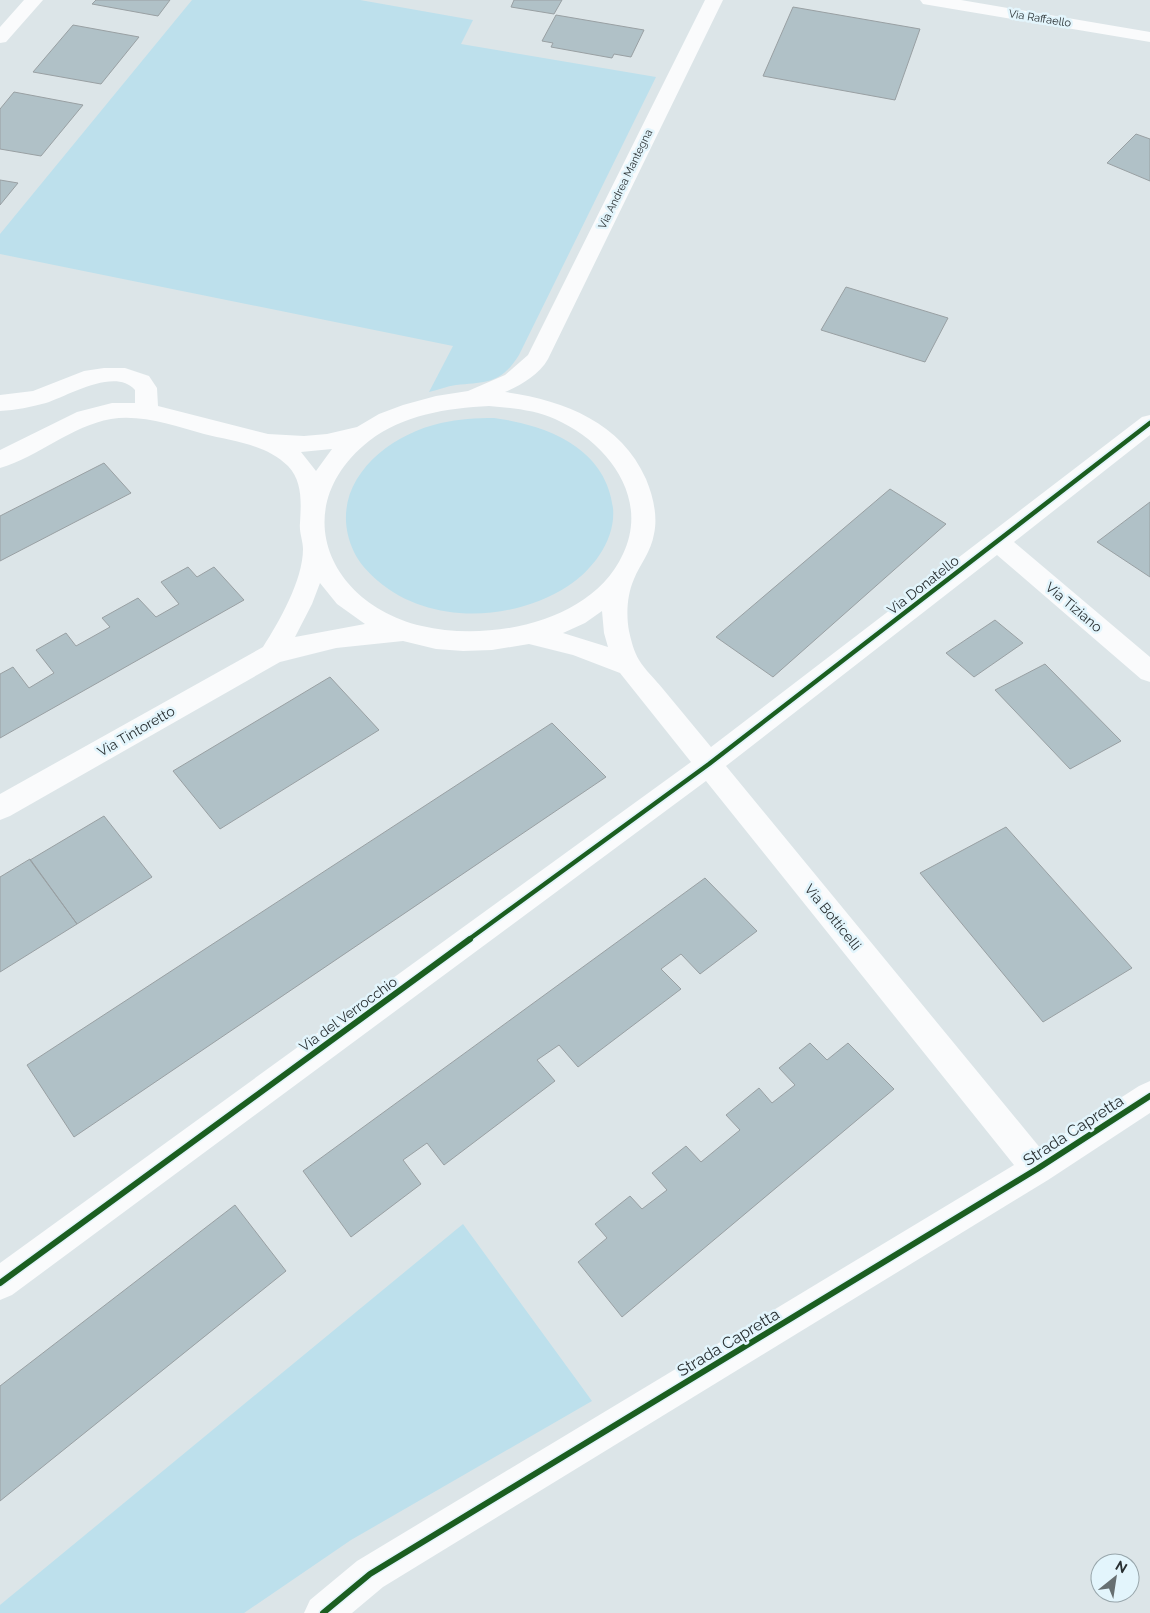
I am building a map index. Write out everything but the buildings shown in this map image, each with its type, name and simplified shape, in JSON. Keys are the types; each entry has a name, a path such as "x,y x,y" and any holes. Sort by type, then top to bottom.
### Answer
{"street":[{"path":"0,38 34,0"},
{"name":"Via Andrea Mantegna","path":"462,399 498,388 520,375 541,374 714,0"},
{"name":"Via Raffaello","path":"929,0 975,4 1150,36"},
{"path":"541,374 553,401 566,415"},
{"path":"0,403 12,403 46,394 79,380 105,375 123,375 137,378 146,388 147,411"},
{"path":"268,442 289,453 306,471 314,495 312,508 311,529 314,550 324,571 333,583 356,606 380,621 406,632 436,639 468,642 499,640 530,634 558,625 584,611 605,595 622,577 635,557 642,536 644,515 641,494 634,474 607,440 587,426 566,415 516,401 489,398 462,399 409,411 385,421 363,434 344,450 329,468 318,487 312,508"},
{"path":"0,460 85,418 112,411 147,411 268,442 305,445 324,443 363,434"},
{"name":"Via Donatello","path":"709,764 1150,423"},
{"name":"Via Tiziano","path":"998,542 1150,672"},
{"name":"Via Tintoretto","path":"272,654 298,611 312,570 314,550"},
{"name":"Via Botticelli","path":"622,577 614,604 614,618 621,650 630,666 1037,1169"},
{"name":"Via Tintoretto","path":"0,808 272,654 308,643 343,636 406,632"},
{"path":"530,634 577,646 630,666"},
{"name":"Via del Verrocchio","path":"0,1283 709,764"},
{"name":"Strada Capretta","path":"323,1613 370,1574 1037,1169 1150,1096"}],"shaded area":[{"path":"192,0 360,0 473,20 461,44 656,77 519,355 506,372 492,380 429,392 453,346 0,254 0,234"},
{"path":"494,418 514,421 553,434 571,443 586,455 599,470 608,487 613,508 613,520 607,542 594,562 568,586 546,598 522,607 472,614 446,611 421,605 399,595 371,575 361,564 354,552 347,529 347,507 353,486 364,468 380,453 399,440 419,430 441,423"},
{"path":"463,1224 592,1401 351,1540 244,1613 0,1613 0,1605"}],"cycle path":[{"path":"0,1283 709,764 1150,423"},
{"path":"323,1613 370,1574 1037,1169 1150,1096"}]}
